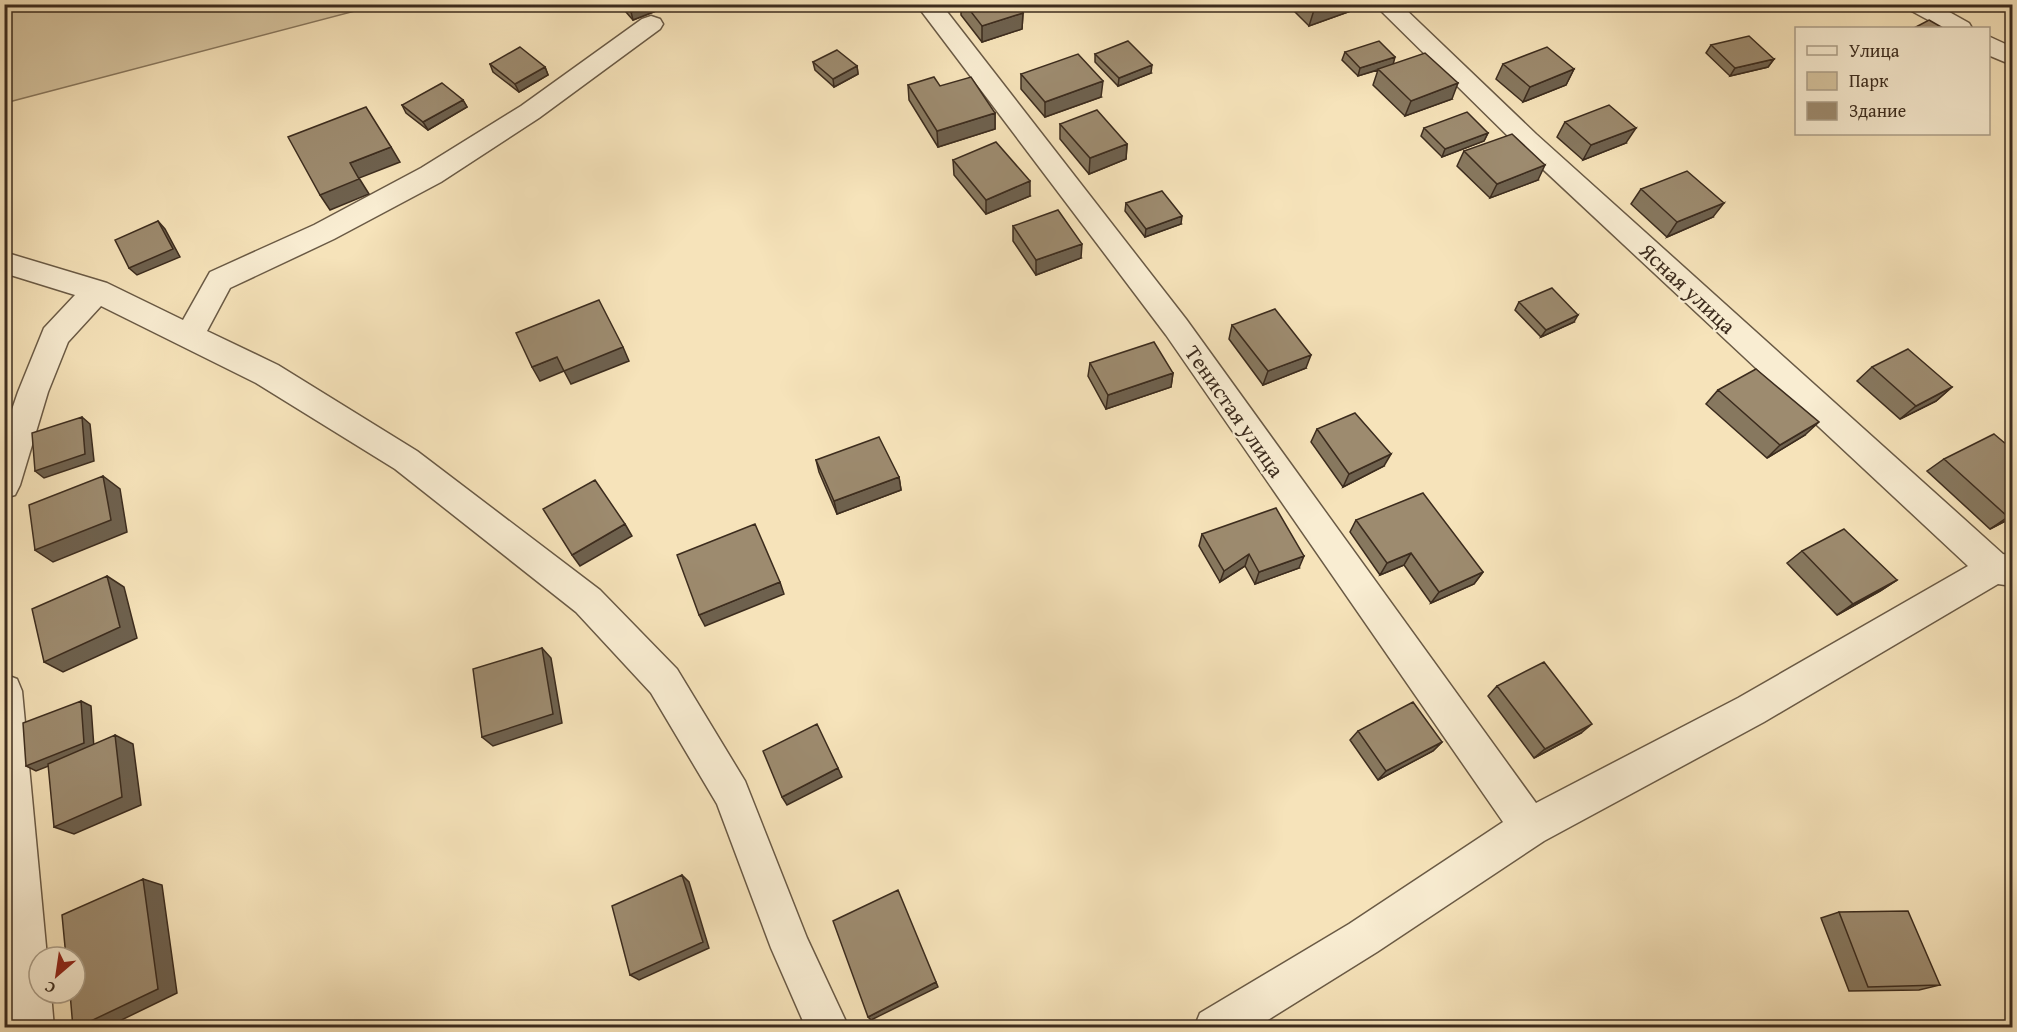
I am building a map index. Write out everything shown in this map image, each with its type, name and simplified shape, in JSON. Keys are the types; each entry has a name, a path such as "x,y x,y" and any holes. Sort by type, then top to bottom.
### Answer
{"street":[{"name":"Тенистая улица","path":"928,4 1176,327 1530,827"},
{"name":"Ясная улица","path":"1386,4 1527,140 2003,570"},
{"path":"1916,4 1958,27"},
{"path":"189,337 220,280 324,231 431,175 530,112 651,24"},
{"path":"1990,45 2013,57"},
{"path":"4,262 97,291 267,374 406,460 588,601 664,681 732,794 790,948 828,1028"},
{"path":"4,485 33,392 55,336 97,291"},
{"path":"1215,1028 1363,938 1530,827 1751,710 2003,570"},
{"path":"4,691 33,1028"}],"green space":[{"path":"5,4 378,4 378,5 5,103"}],"building":[{"path":"624,4 649,4 631,12"},
{"path":"965,4 1015,4 1023,13 982,26"},
{"path":"1308,4 1329,4 1314,10"},
{"path":"1929,20 1941,27 1916,27"},
{"path":"1749,36 1774,59 1735,68 1711,45"},
{"path":"1128,41 1152,65 1119,78 1095,54"},
{"path":"1379,41 1395,57 1360,68 1345,52"},
{"path":"520,47 545,67 515,84 490,64"},
{"path":"1547,47 1574,69 1530,87 1503,64"},
{"path":"837,50 857,66 833,79 813,62"},
{"path":"1425,53 1458,83 1411,101 1378,69"},
{"path":"1078,54 1103,81 1045,102 1021,74"},
{"path":"934,77 940,86 971,77 995,113 937,131 908,85"},
{"path":"442,83 463,100 423,122 402,105"},
{"path":"1609,105 1636,128 1591,145 1565,122"},
{"path":"366,107 391,147 350,163 359,179 320,195 288,137"},
{"path":"1097,110 1127,144 1090,158 1060,124"},
{"path":"1467,112 1488,133 1445,149 1424,128"},
{"path":"1512,134 1545,165 1497,184 1464,151"},
{"path":"996,142 1030,181 986,200 953,160"},
{"path":"1687,171 1724,203 1677,222 1641,189"},
{"path":"1162,191 1182,216 1146,229 1126,203"},
{"path":"1058,210 1082,244 1036,260 1013,226"},
{"path":"158,221 173,249 129,268 115,240"},
{"path":"1552,288 1578,315 1546,330 1519,302"},
{"path":"599,300 623,347 564,371 557,357 532,367 516,333"},
{"path":"1275,309 1311,355 1268,371 1232,325"},
{"path":"1154,342 1173,373 1108,395 1090,363"},
{"path":"1908,349 1952,387 1916,406 1872,367"},
{"path":"1756,369 1819,422 1780,445 1718,390"},
{"path":"1355,413 1391,454 1349,474 1317,429"},
{"path":"82,417 85,454 35,471 32,433"},
{"path":"1994,434 2013,450 2013,515 2008,517 1944,459"},
{"path":"879,437 899,477 834,501 816,460"},
{"path":"103,476 111,520 35,550 29,505"},
{"path":"595,480 625,524 572,555 543,509"},
{"path":"1423,493 1483,572 1439,592 1411,553 1387,563 1356,520"},
{"path":"1276,508 1304,556 1259,572 1249,554 1224,571 1202,534"},
{"path":"755,524 780,582 699,615 677,555"},
{"path":"1844,529 1897,580 1853,604 1802,551"},
{"path":"107,576 120,627 44,662 32,609"},
{"path":"542,648 553,714 482,737 473,669"},
{"path":"1544,662 1592,724 1545,749 1497,686"},
{"path":"81,701 84,743 26,766 23,723"},
{"path":"1413,702 1442,742 1386,771 1358,731"},
{"path":"817,724 838,768 782,797 763,751"},
{"path":"115,735 122,797 54,827 48,764"},
{"path":"682,875 703,942 630,975 612,906"},
{"path":"143,879 158,989 73,1028 71,1005 87,1005 87,945 65,945 62,915"},
{"path":"898,890 936,982 868,1017 833,921"},
{"path":"1908,911 1940,985 1868,987 1839,912"}]}
